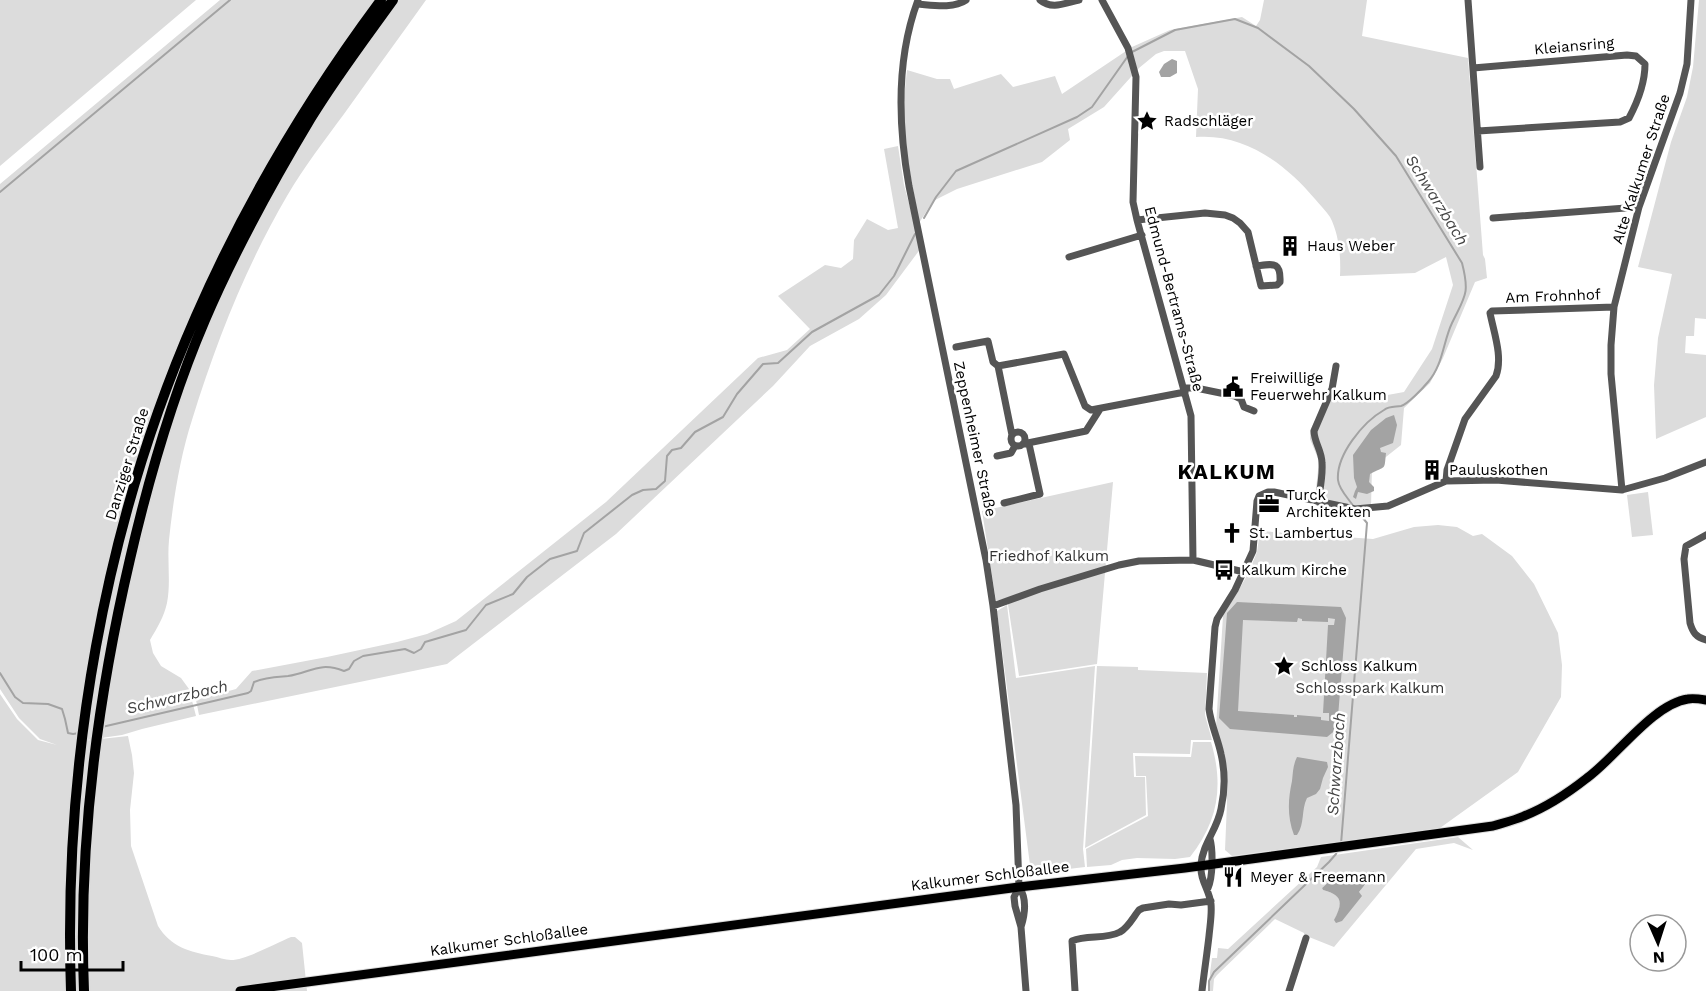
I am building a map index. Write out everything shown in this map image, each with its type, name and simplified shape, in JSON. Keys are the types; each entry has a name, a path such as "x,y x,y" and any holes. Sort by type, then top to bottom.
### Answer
{"highway":[{"name":"Danziger Straße","path":"71,991 72,848 81,748 98,636 122,533 140,471 174,370 196,317 250,206 303,113 343,51 381,0"},
{"name":"Danziger Straße","path":"84,991 85,861 95,746 112,638 138,522 160,443 205,320 232,261 264,200 312,117 393,0"}],"main road":[{"name":"Kalkumer Schloßallee","path":"240,991 1493,826 1524,817 1559,798 1589,777 1663,709 1675,702 1689,699 1706,700"}],"street":[{"path":"918,2 940,6 966,0"},
{"path":"1040,0 1052,6 1079,0"},
{"name":"Edmund-Bertrams-Straße","path":"1102,0 1128,48 1136,77 1134,202 1191,416 1193,560"},
{"path":"1468,0 1480,166"},
{"name":"Alte Kalkumer Straße","path":"1622,490 1611,374 1614,307 1639,207 1680,93 1687,64 1691,0"},
{"name":"Zeppenheimer Straße","path":"918,2 904,60 901,118 904,161 978,515 993,606 1016,806 1019,887 1014,897 1021,927 1026,991"},
{"name":"Kleiansring","path":"1473,68 1627,55 1636,56 1645,64 1634,109 1629,118 1620,122 1478,131"},
{"path":"1493,218 1639,207"},
{"path":"1137,220 1205,213 1226,215 1240,223 1248,232 1256,266"},
{"path":"1069,257 1142,235"},
{"name":"Am Frohnhof","path":"1446,481 1465,419 1499,369 1490,314 1492,311 1614,307"},
{"path":"956,347 988,341 993,362 998,366 1012,435 1011,441 1022,445"},
{"path":"998,366 1065,354 1085,406 1091,410 1196,388 1235,396 1241,399 1245,407 1254,411"},
{"path":"1318,502 1322,463 1314,431 1332,389 1336,366"},
{"path":"997,456 1011,453 1022,445 1086,431 1100,409"},
{"path":"1004,503 1040,494 1022,445 1025,440 1023,435 1018,432 1012,435"},
{"path":"1202,991 1212,911 1208,888 1202,878 1206,865 1204,846 1210,839 1221,810 1224,771 1222,755 1209,709 1215,627 1220,612 1235,590 1253,551 1255,510 1259,496 1274,492 1355,509 1388,506 1446,481 1496,480 1622,490 1665,478 1706,462"},
{"path":"1706,535 1686,546 1684,552 1690,624 1692,632 1706,640"},
{"path":"993,606 1040,589 1139,561 1193,560 1244,572"},
{"path":"1075,991 1072,941 1122,931 1143,908 1211,901"},
{"path":"1289,991 1306,938"}],"green space":[{"path":"0,0 196,0 0,166"},
{"path":"220,0 426,0 314,154 287,196 245,277 201,391 184,449 175,495 169,540 167,603 150,640 153,653 161,666 181,678 189,689 196,716 122,735 73,742 128,736 134,773 130,810 131,846 158,926 163,933 175,944 189,950 226,960 245,957 295,937 302,943 307,991 0,991 0,694 17,719 38,740 57,745 40,739 19,718 0,689 0,184"},
{"path":"1264,0 1367,0 1362,36 1468,58 1483,255 1487,278 1475,282 1430,383 1404,408 1401,445 1372,468 1371,507 1315,498 1319,461 1310,439 1310,431 1328,388 1382,396 1404,392 1432,349 1453,285 1446,257 1415,273 1340,276 1336,231 1327,212 1304,186 1263,153 1231,140 1196,137 1198,89 1185,51 1164,51 1156,54 1139,68 1104,107 1068,129 1070,140 1042,162 957,189 933,201 919,223 907,155 903,107 907,70 937,79 950,79 954,89 1001,74 1013,87 1055,76 1062,94 1132,47 1170,30 1242,17 1256,26 1260,20"},
{"path":"1699,0 1706,0 1706,319 1695,318 1694,336 1686,336 1685,353 1706,355 1706,417 1656,439 1654,385 1658,338 1672,274 1638,267 1671,142 1687,97 1693,67"},
{"path":"898,146 904,185 921,248 886,295 859,319 810,346 773,386 616,534 447,664 199,715 196,700 236,689 252,671 397,642 427,634 456,621 606,502 758,358 787,350 810,329 778,296 825,265 841,268 853,259 854,240 867,219 888,230 898,228 884,149"},
{"name":"Friedhof Kalkum","path":"1113,482 1097,664 1019,676 1007,598 996,601 982,511"},
{"path":"1648,492 1653,535 1632,537 1627,495"},
{"name":"Schlosspark Kalkum","path":"1438,525 1457,527 1473,536 1482,534 1512,556 1534,584 1558,633 1562,665 1561,697 1518,772 1440,828 1232,856 1225,850 1227,803 1224,752 1216,727 1223,616 1248,574 1257,552 1260,531 1373,539 1414,527"},
{"path":"1007,605 1016,678 1095,666 1083,849 1085,867 1035,871 1030,865 997,611"},
{"path":"1097,666 1207,673 1205,715 1212,740 1191,740 1190,754 1133,753 1134,777 1145,777 1146,815 1085,848"},
{"path":"1193,742 1211,742 1215,758 1217,788 1216,803 1207,830 1190,857 1137,858 1122,860 1111,865 1087,867 1086,849 1148,816 1146,776 1136,776 1135,756 1191,757"},
{"path":"1458,837 1473,850 1454,843 1416,849 1334,947 1304,935 1275,919 1217,975 1214,979 1213,991 1209,991 1212,958 1217,958 1218,948 1228,949 1317,867 1321,857","holes":["1358,872 1372,877 1334,921 1340,901 1335,894 1322,888 1333,878"]}],"shaded area":[{"path":"1172,59 1177,61 1177,73 1170,77 1161,77 1159,72 1164,64"},
{"path":"1394,415 1397,425 1393,443 1380,448 1381,452 1386,453 1385,465 1370,474 1369,482 1374,487 1374,491 1367,494 1358,492 1356,499 1353,497 1357,487 1354,478 1353,455 1371,430 1386,418"},
{"path":"1237,602 1341,607 1346,618 1337,729 1327,737 1230,729 1219,718 1227,613","holes":["1298,618 1302,621 1328,622 1328,618 1335,619 1334,625 1328,625 1323,713 1329,713 1329,721 1321,720 1321,717 1297,715 1294,717 1294,715 1238,711 1243,620 1297,622"]},
{"path":"1297,757 1327,762 1328,767 1320,789 1316,794 1307,798 1301,826 1297,835 1294,835 1290,822 1289,801"},
{"path":"1374,871 1359,892 1362,896 1342,921 1336,923 1334,920 1340,904 1338,897 1322,888 1333,878"}],"waterway":[{"path":"0,192 230,0"},
{"name":"Schwarzbach","path":"1132,52 1175,30 1235,19 1258,28 1309,66 1354,109 1396,156 1462,263 1466,282 1465,294 1433,375 1423,388 1407,402 1401,406 1386,409 1368,422 1352,440 1341,460 1339,484 1354,507"},
{"name":"Schwarzbach","path":"924,218 936,197 956,171 1077,117 1092,107 1128,56"},
{"name":"Schwarzbach","path":"102,727 248,693 254,682 263,679 296,675 321,667 344,671 363,656 405,649 414,653 421,649 425,642 466,630 486,605 513,594 527,577 550,559 577,551 584,533 632,495 643,490 656,489 665,481 667,456 672,450 681,448 695,432 723,417 737,394 763,364 778,363 812,332 879,295 894,276 915,234"},
{"name":"Schwarzbach","path":"1341,844 1367,523 1358,512"},
{"name":"Schwarzbach","path":"0,673 15,697 23,703 48,704 62,709 68,733 79,733"},
{"name":"Schwarzbach","path":"1209,991 1209,981 1214,972 1329,862 1338,849"}],"place":[{"name":"Radschläger","path":"1147,121"},
{"name":"Haus Weber","path":"1290,246"},
{"name":"Freiwillige Feuerwehr Kalkum","path":"1233,387"},
{"name":"Pauluskothen","path":"1432,470"},
{"name":"Turck Architekten","path":"1269,504"},
{"name":"St. Lambertus","path":"1232,533"},
{"name":"Kalkum Kirche","path":"1224,570"},
{"name":"Schloss Kalkum","path":"1284,666"},
{"name":"Meyer & Freemann","path":"1233,877"}],"district":[{"name":"KALKUM","path":"1227,471"}]}
